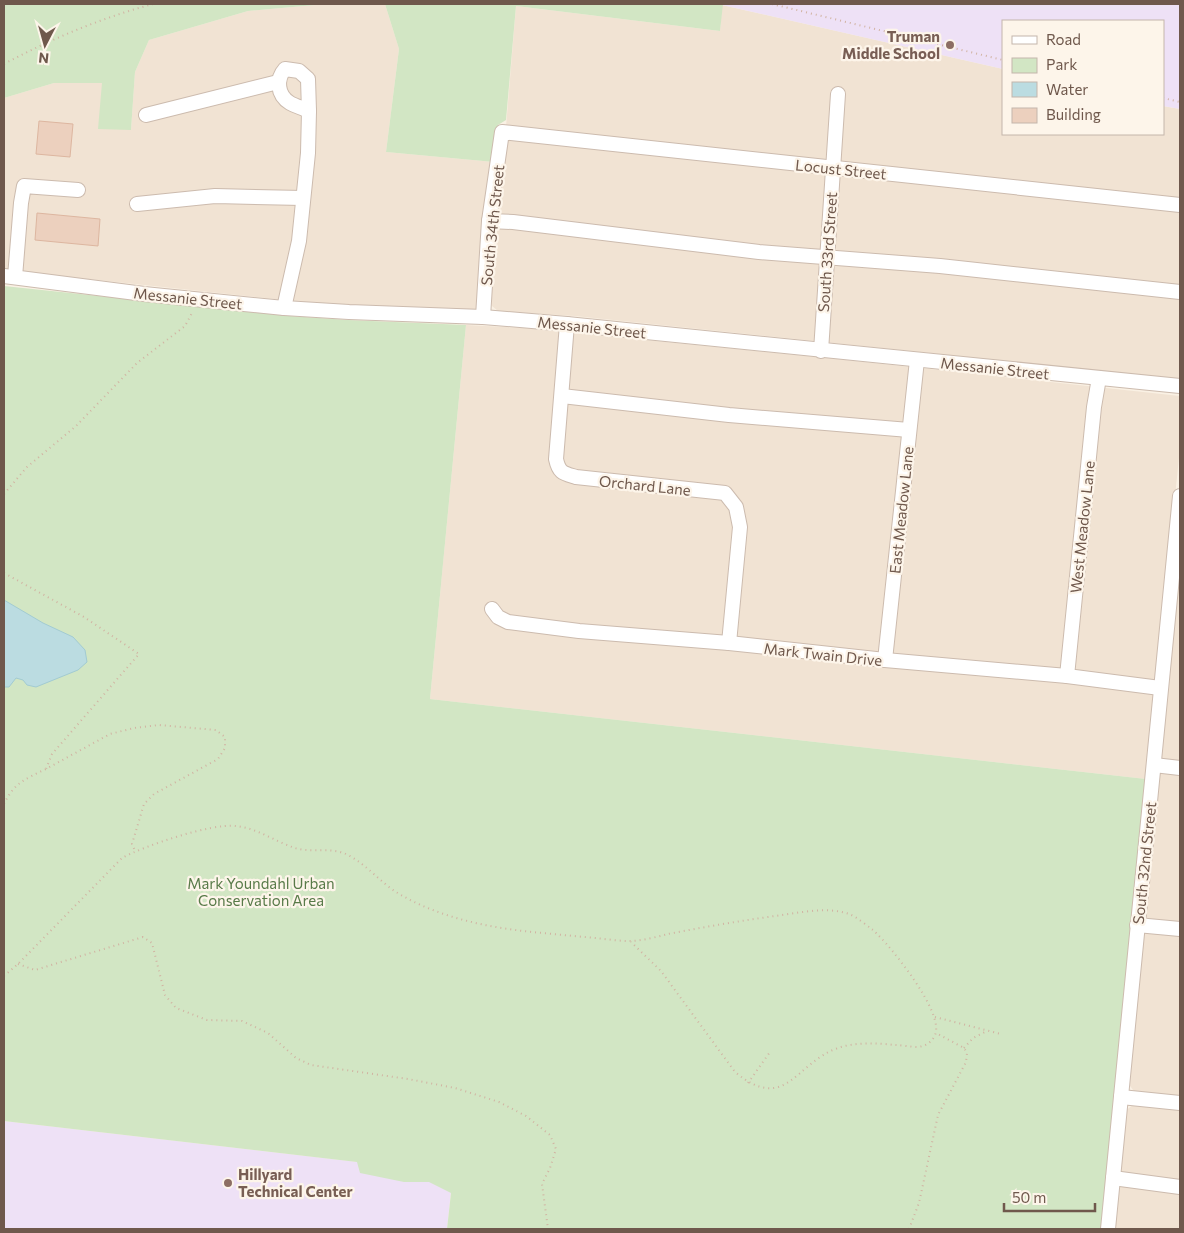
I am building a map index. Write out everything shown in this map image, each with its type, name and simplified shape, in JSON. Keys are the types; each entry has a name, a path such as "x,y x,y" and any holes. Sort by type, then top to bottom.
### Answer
{"street":[{"path":"284,308 299,241 308,153 309,111 308,80 299,72 285,68 280,74 278,82 283,97 289,103 309,111"},
{"path":"146,115 278,82"},
{"name":"South 33rd Street","path":"822,351 826,258 838,94"},
{"name":"Locust Street","path":"502,132 1180,205"},
{"name":"South 34th Street","path":"483,318 489,221 502,132"},
{"path":"10,276 24,186 78,190"},
{"path":"137,204 215,196 303,198"},
{"path":"489,221 513,222 758,252 940,266 1180,292"},
{"name":"Messanie Street","path":"10,276 144,294 284,308 568,324 1180,386"},
{"name":"Orchard Lane","path":"568,324 556,459 558,468 564,474 576,477 725,493 736,506 740,527 729,643"},
{"name":"East Meadow Lane","path":"885,660 917,360"},
{"name":"West Meadow Lane","path":"1067,676 1094,407 1099,378"},
{"path":"562,396 729,415 909,430"},
{"name":"South 32nd Street","path":"1108,1229 1160,688 1174,619 1180,496"},
{"name":"Mark Twain Drive","path":"492,609 498,617 508,622 580,631 729,643 885,660 1067,676 1160,688"},
{"path":"1154,765 1180,768"},
{"path":"1137,925 1180,930"},
{"path":"1120,1097 1180,1103"},
{"path":"1113,1178 1180,1187"}],"path":[{"path":"4,64 84,28 124,12 152,4"},
{"path":"772,4 1002,60"},
{"path":"1164,98 1180,102"},
{"path":"4,494 27,467 76,426 137,363 185,326"},
{"path":"4,573 84,618 139,654 52,754 46,769"},
{"path":"4,804 10,792 21,780 46,769 110,734 134,728 159,725 216,730 225,738 225,748 218,759 154,794 144,804 132,844 135,851"},
{"path":"4,976 122,858 135,851 219,826 238,826 294,847 306,850 333,850 346,854 362,864 392,889 431,910 464,921 529,932 631,942 726,923 811,911 832,911 851,915 874,931 923,992 935,1017 936,1033 930,1043 919,1047 867,1044 838,1048 819,1058 792,1080 768,1089 748,1083 735,1072 661,971 631,942"},
{"path":"18,964 35,970 142,937 152,943 165,995 176,1008 207,1020 242,1021 268,1033 296,1058 311,1065 455,1088 499,1102 526,1116 550,1134 556,1148 550,1168 542,1184 548,1229"},
{"path":"935,1017 1000,1034"},
{"path":"964,1048 973,1038 987,1030"},
{"path":"909,1229 919,1203 938,1115 966,1062 967,1053 964,1048 936,1033"},
{"path":"748,1083 770,1052"}],"shaded area":[{"path":"326,4 385,4 399,49 386,152 494,162 476,309 461,311 321,304 4,270 4,98 54,83 102,83 131,130 135,72 149,40 248,11"},
{"name":"Truman Middle School","path":"1180,4 1180,109 1164,106 1164,20 1002,20 1002,69 722,5"},
{"path":"722,5 1002,69 1002,135 1164,135 1164,106 1180,109 1180,379 575,316 498,311 492,306 490,296 516,6 720,31"},
{"path":"466,325 524,328 827,358 1180,396 1180,448 1146,779 430,699"},
{"path":"1180,568 1180,1096 1134,1091 1130,1086 1128,1076"},
{"path":"1133,1105 1180,1110 1180,1229 1113,1229 1125,1111"},
{"name":"Hillyard Technical Center","path":"4,1121 453,1173 447,1229 4,1229"}],"green space":[{"path":"4,4 326,4 248,11 149,40 135,72 131,130 98,129 102,83 54,83 4,98"},
{"path":"385,4 723,4 720,31 516,6 506,120 498,125 494,162 386,152 399,49"},
{"name":"Mark Youndahl Urban Conservation Area","path":"4,286 290,316 466,325 430,699 1146,779 1101,1229 447,1229 451,1193 429,1182 404,1182 360,1173 357,1162 4,1121"}],"water":[{"path":"4,600 43,623 73,637 85,650 87,662 78,670 36,687 27,685 23,680 16,678 9,687 4,687"}],"building":[{"path":"39,121 73,124 70,157 36,154"},
{"path":"37,213 100,219 98,246 35,240"}],"place":[{"name":"Truman Middle School","path":"950,45"},
{"name":"Hillyard Technical Center","path":"228,1183"}]}
